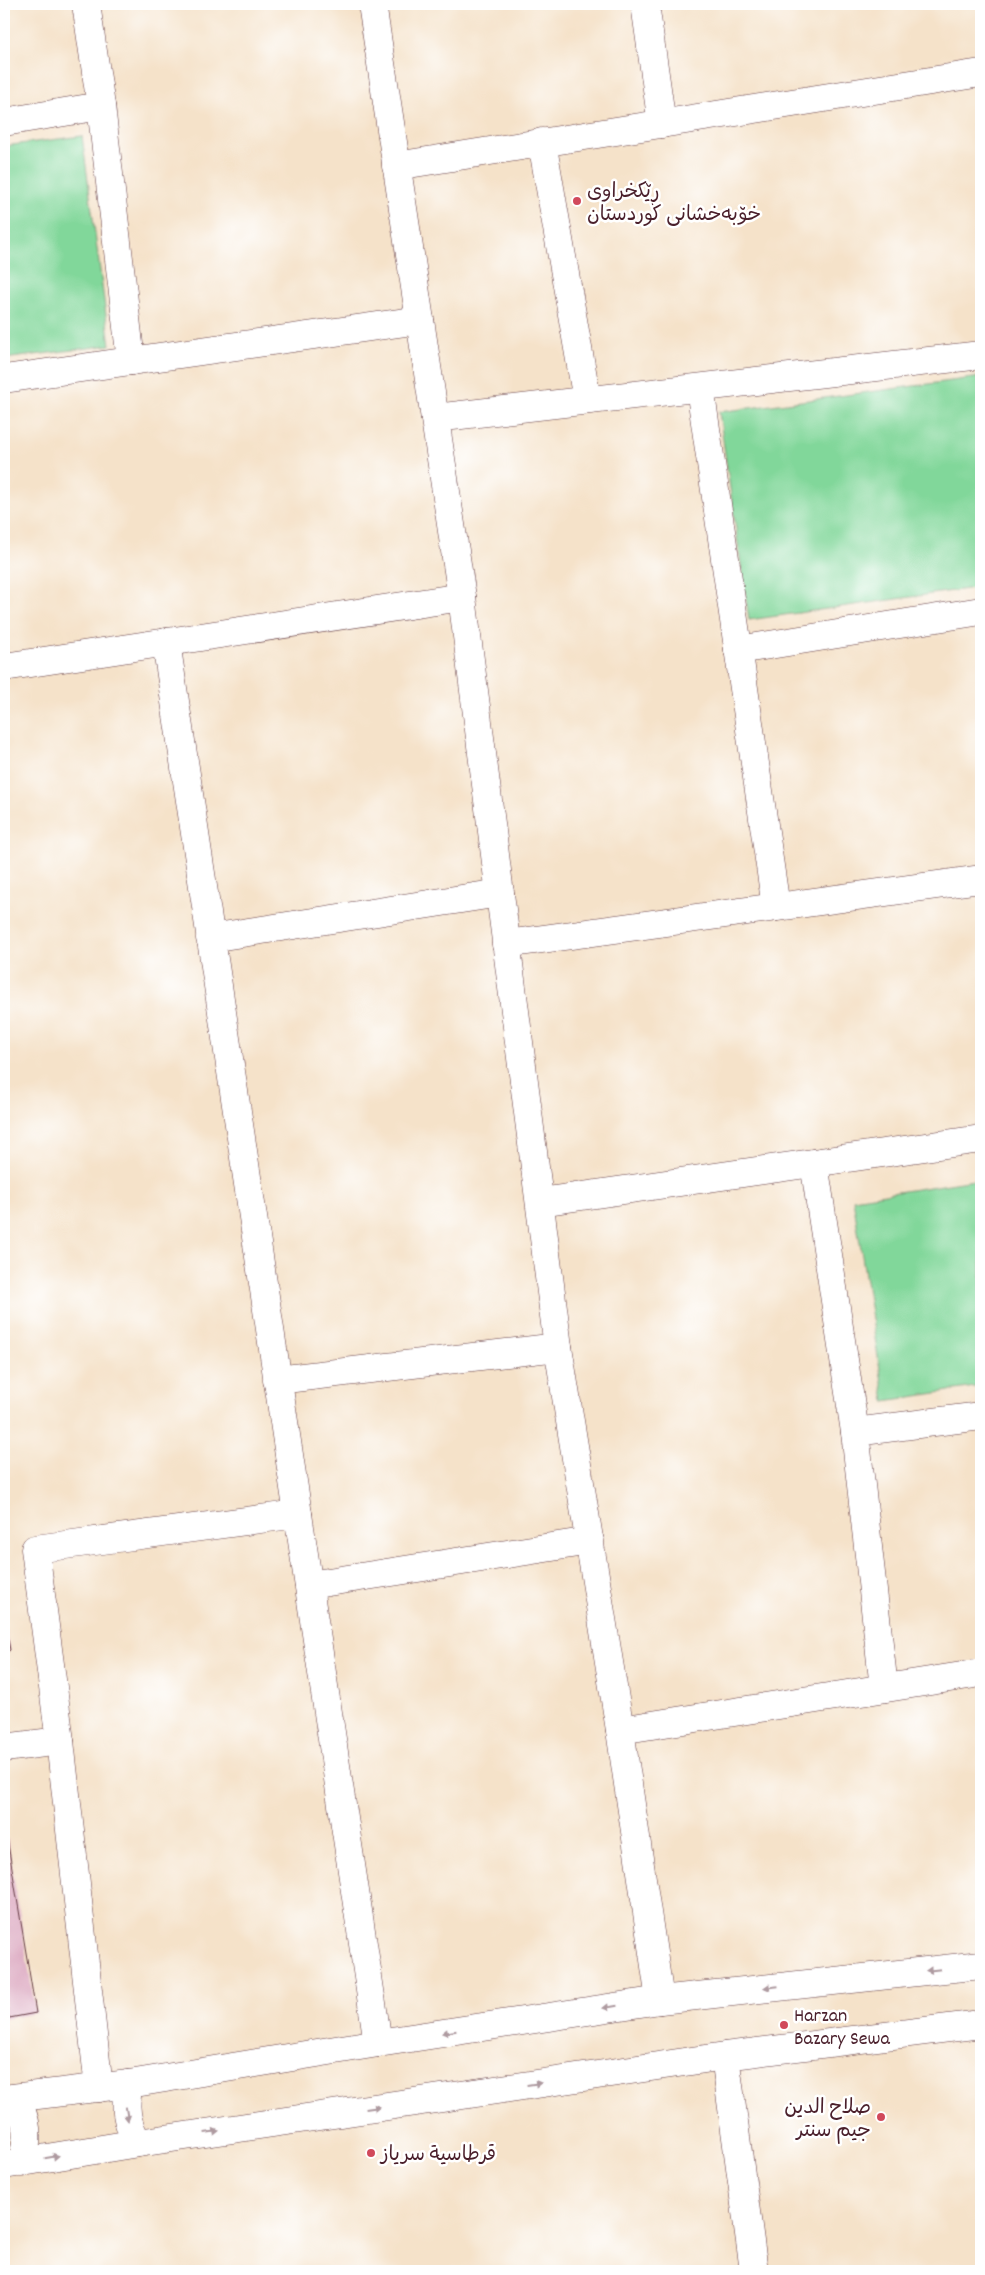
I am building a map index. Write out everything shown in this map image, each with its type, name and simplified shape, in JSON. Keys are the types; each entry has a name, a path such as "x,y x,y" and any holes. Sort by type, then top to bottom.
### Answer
{"street":[{"path":"86,4 101,106 131,361"},
{"path":"372,4 462,597 558,1347 620,1730 660,2000"},
{"path":"645,4 662,124"},
{"path":"396,166 981,73"},
{"path":"4,122 101,106"},
{"path":"542,142 587,400"},
{"path":"4,379 420,320"},
{"path":"435,418 981,355"},
{"path":"700,388 776,906"},
{"path":"4,667 462,597"},
{"path":"738,650 981,611"},
{"path":"166,642 378,2043"},
{"path":"506,944 981,878"},
{"path":"210,938 500,893"},
{"path":"540,1202 981,1139"},
{"path":"814,1164 855,1432 884,1688"},
{"path":"277,1380 558,1347"},
{"path":"855,1432 981,1416"},
{"path":"99,2088 60,1741 34,1549 298,1514"},
{"path":"309,1585 590,1541"},
{"path":"620,1730 981,1673"},
{"path":"4,1748 60,1741"},
{"path":"9,2099 129,2084 378,2043 660,2000 981,1964"},
{"path":"12,2164 138,2143 725,2056 981,2024"},
{"path":"725,2056 754,2271"},
{"path":"129,2084 125,2099 126,2113 130,2129 138,2143"},
{"path":"9,2099 22,2110 27,2130 26,2150 12,2164"}],"green space":[{"path":"82,136 110,345 4,359 4,146"},
{"path":"981,377 981,587 749,620 719,412"},
{"path":"981,1179 981,1386 885,1401 853,1199"}],"building":[{"path":"4,1618 10,1650 4,1655"},
{"path":"4,1827 36,2013 4,2019"}],"place":[{"name":"ڕێکخراوی خۆبەخشانی کوردستان","path":"577,201"},
{"name":"Harzan Bazary Sewa","path":"784,2025"},
{"name":"صلاح الدين جيم سنتر","path":"881,2117"},
{"name":"قرطاسية سرياز","path":"371,2153"}]}
